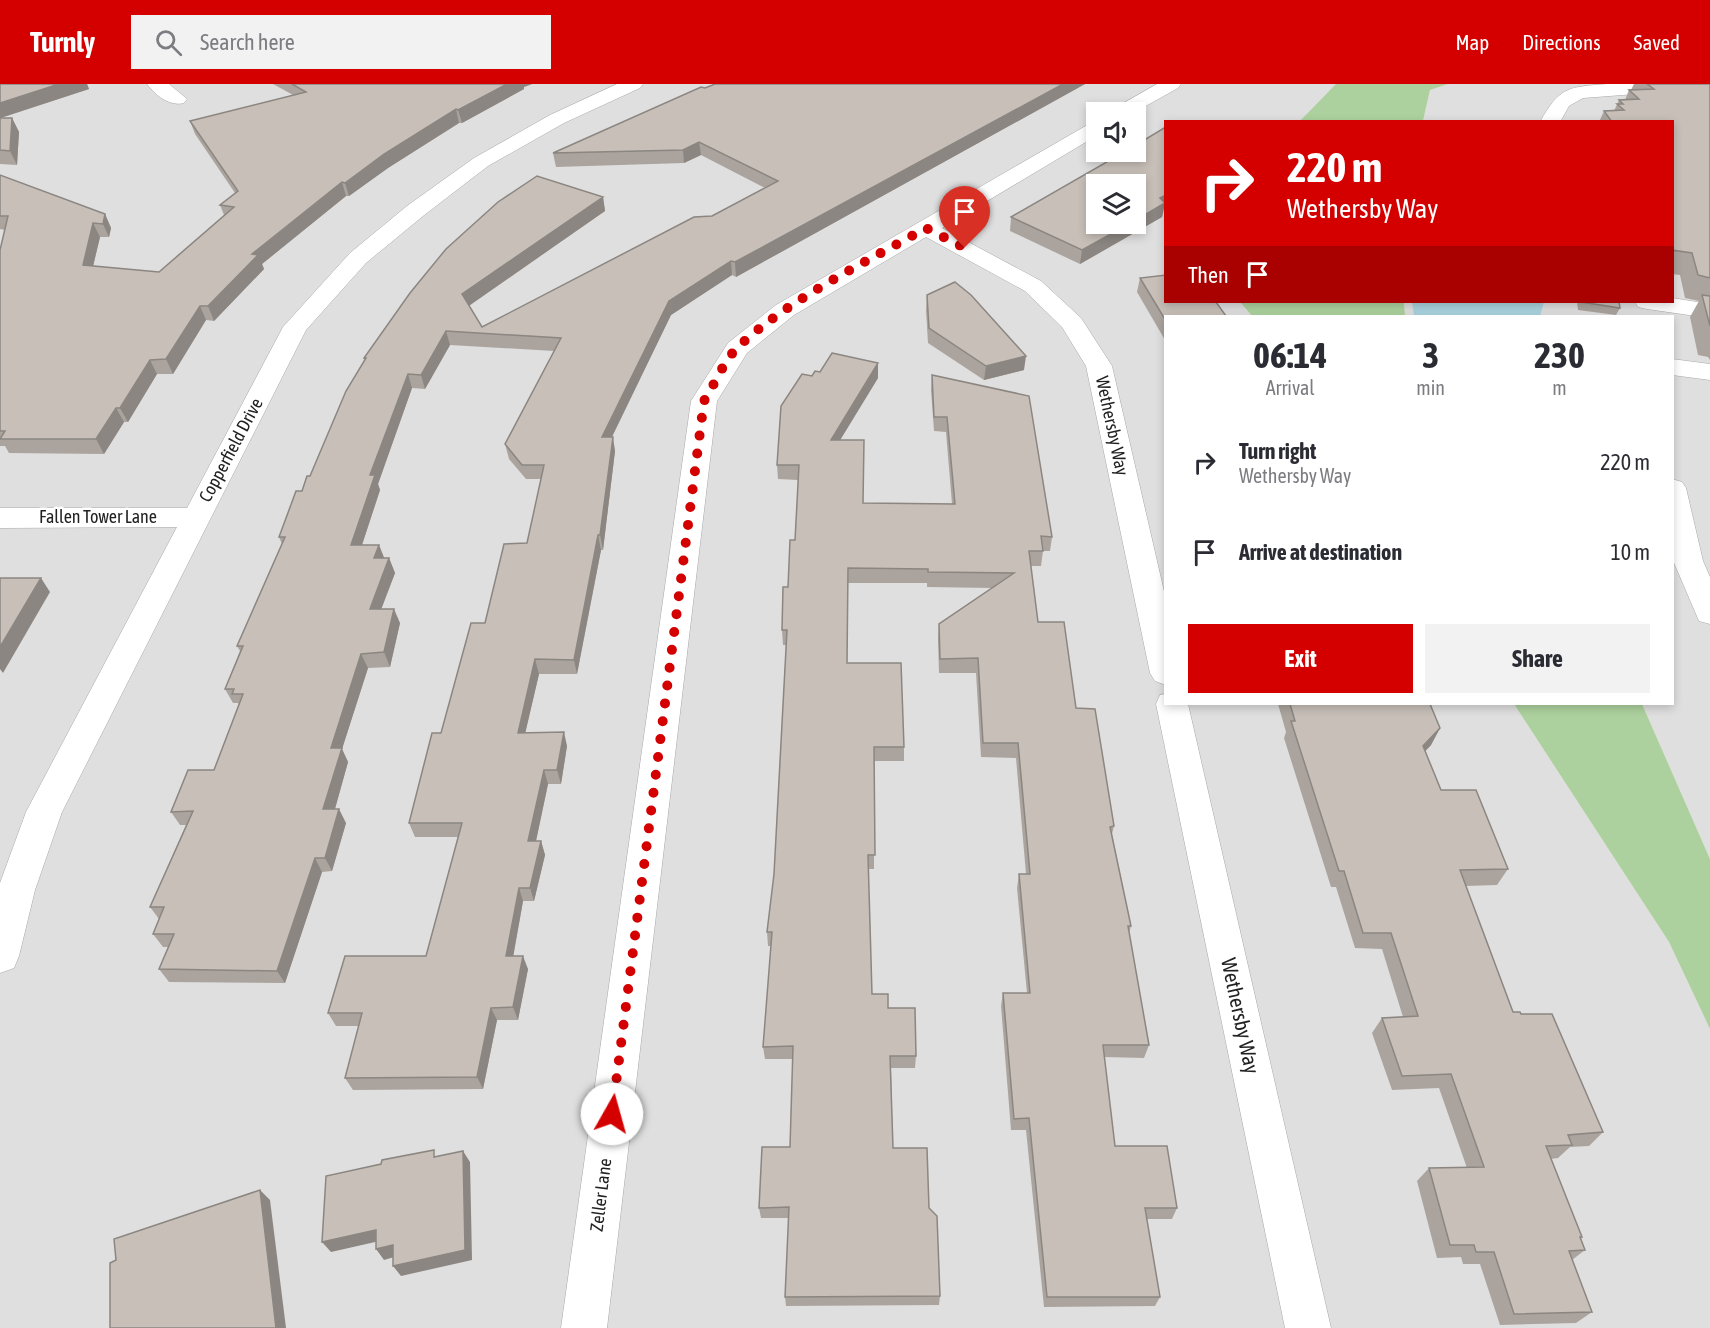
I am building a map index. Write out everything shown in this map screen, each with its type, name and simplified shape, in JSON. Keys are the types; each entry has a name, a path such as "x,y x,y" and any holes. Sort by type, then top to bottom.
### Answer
{"street":[{"path":"157,84 177,99"},
{"name":"Copperfield Drive","path":"0,956 16,890 44,812 295,327 358,258 415,211 481,162 557,119 633,84"},
{"path":"1551,120 1561,102 1578,92 1688,84"},
{"path":"1138,102 1165,85"},
{"name":"Zeller Lane","path":"584,1328 704,401 737,348 785,310 1086,134"},
{"name":"Wethersby Way","path":"926,228 1034,286 1072,323 1099,366 1164,664"},
{"path":"1654,303 1710,311"},
{"path":"1674,366 1710,372"},
{"path":"1674,497 1688,561 1710,613"},
{"name":"Fallen Tower Lane","path":"0,518 196,517"},
{"name":"Wethersby Way","path":"1172,705 1308,1328"}],"shaded area":[{"path":"0,84 1412,84 1337,120 1164,120 1164,303 1241,303 1251,315 1164,315 1164,705 1515,705 1669,942 1710,1029 1710,1328 0,1328"},
{"path":"1448,84 1710,84 1710,859 1642,705 1674,705 1674,315 1405,315 1404,303 1674,303 1674,120 1423,120 1430,90"}],"green space":[{"path":"1336,84 1448,84 1430,90 1423,120 1301,120"},
{"path":"1241,303 1404,303 1405,315 1251,315"},
{"path":"1515,705 1642,705 1710,859 1710,1029 1669,942"}],"water":[{"path":"1412,303 1544,303 1540,315 1414,315"}],"building":[{"path":"0,84 59,84 0,103"},
{"path":"292,84 507,84 456,109 384,154 345,183 342,182 252,254 258,255 208,306 200,306 166,359 150,360 120,408 116,408 96,439 0,439 5,431 0,431 0,250 8,216 0,216 0,175 105,214 103,224 93,223 83,265 159,272 234,207 220,205 238,191 190,121 306,92"},
{"path":"715,84 1063,84 735,262 731,261 669,301 602,437 613,437 600,535 598,535 574,660 535,659 518,733 564,732 557,770 544,770 528,841 541,841 530,888 519,888 506,956 523,956 513,1007 491,1008 477,1077 345,1078 362,1013 328,1013 345,956 426,956 462,823 409,823 432,733 441,733 471,623 485,623 504,544 527,543 544,465 522,465 505,444 561,338 446,331 421,375 408,374 370,475 375,475 351,545 379,545 374,558 389,558 370,609 394,609 384,652 361,654 331,748 342,748 323,809 339,809 325,858 315,858 277,971 159,969 174,934 153,934 164,907 150,907 193,811 171,812 188,770 214,770 243,694 232,694 234,689 225,689 243,646 237,646 285,537 279,537 296,491 302,491 307,476 310,476 346,391 366,358 364,358 410,293 446,249 498,202 537,176 603,197 462,294 482,327 694,217 712,216 778,181 699,142 683,150 553,153 701,87 705,88"},
{"path":"1647,84 1710,84 1710,278 1698,275 1692,253 1674,250 1674,120 1611,120 1604,111 1624,110 1617,104 1623,104 1619,100 1639,99 1629,90 1654,89"},
{"path":"0,118 12,118 10,151 0,150"},
{"path":"1164,128 1164,196 1160,198 1164,204 1146,214 1146,174 1086,174 1086,234 1111,234 1082,250 1011,217 1107,162 1146,162 1146,139"},
{"path":"1164,275 1164,303 1217,303 1225,315 1164,315 1164,318 1140,278"},
{"path":"955,282 971,295 1026,356 986,366 929,328 927,295"},
{"path":"1702,295 1710,296 1710,326"},
{"path":"1588,303 1619,303 1620,308"},
{"path":"832,353 878,363 831,440 864,440 863,503 955,504 947,417 934,417 932,375 1029,396 1052,537 1041,536 1043,551 1029,551 1038,622 1064,622 1076,708 1095,709 1114,826 1110,827 1131,926 1128,926 1149,1045 1103,1045 1115,1146 1167,1146 1177,1208 1145,1208 1160,1297 1047,1297 1029,1118 1014,1119 1003,993 1030,993 1019,874 1030,874 1018,743 983,743 978,658 940,659 939,624 1014,573 848,568 847,663 901,663 904,747 874,747 875,855 868,855 872,994 888,994 888,1008 915,1008 916,1056 890,1056 893,1148 927,1148 929,1208 937,1216 940,1296 785,1297 789,1207 759,1208 762,1147 790,1147 793,1046 763,1047 772,932 767,932 774,874 787,630 782,630 783,587 788,587 790,540 795,540 799,465 777,465 781,406 802,374 812,376 815,371 820,372"},
{"path":"0,578 41,578 0,647"},
{"path":"1290,705 1430,705 1440,728 1423,746 1441,790 1476,790 1508,869 1460,870 1513,1012 1552,1014 1603,1132 1568,1135 1572,1145 1546,1146 1582,1237 1580,1237 1585,1250 1569,1251 1592,1312 1514,1314 1494,1252 1476,1252 1474,1245 1450,1245 1429,1168 1484,1167 1451,1074 1402,1076 1382,1018 1418,1016 1391,933 1363,933 1344,871 1339,871 1291,721 1295,721"},
{"path":"434,1150 434,1157 463,1151 465,1250 393,1266 393,1245 376,1249 376,1230 322,1242 326,1176 381,1164 382,1160"},
{"path":"260,1190 276,1328 110,1328 110,1263 116,1260 114,1239"}],"route":[{"path":"612,1114 704,401 737,348 785,310 805,298 926,228 965,248"}]}
